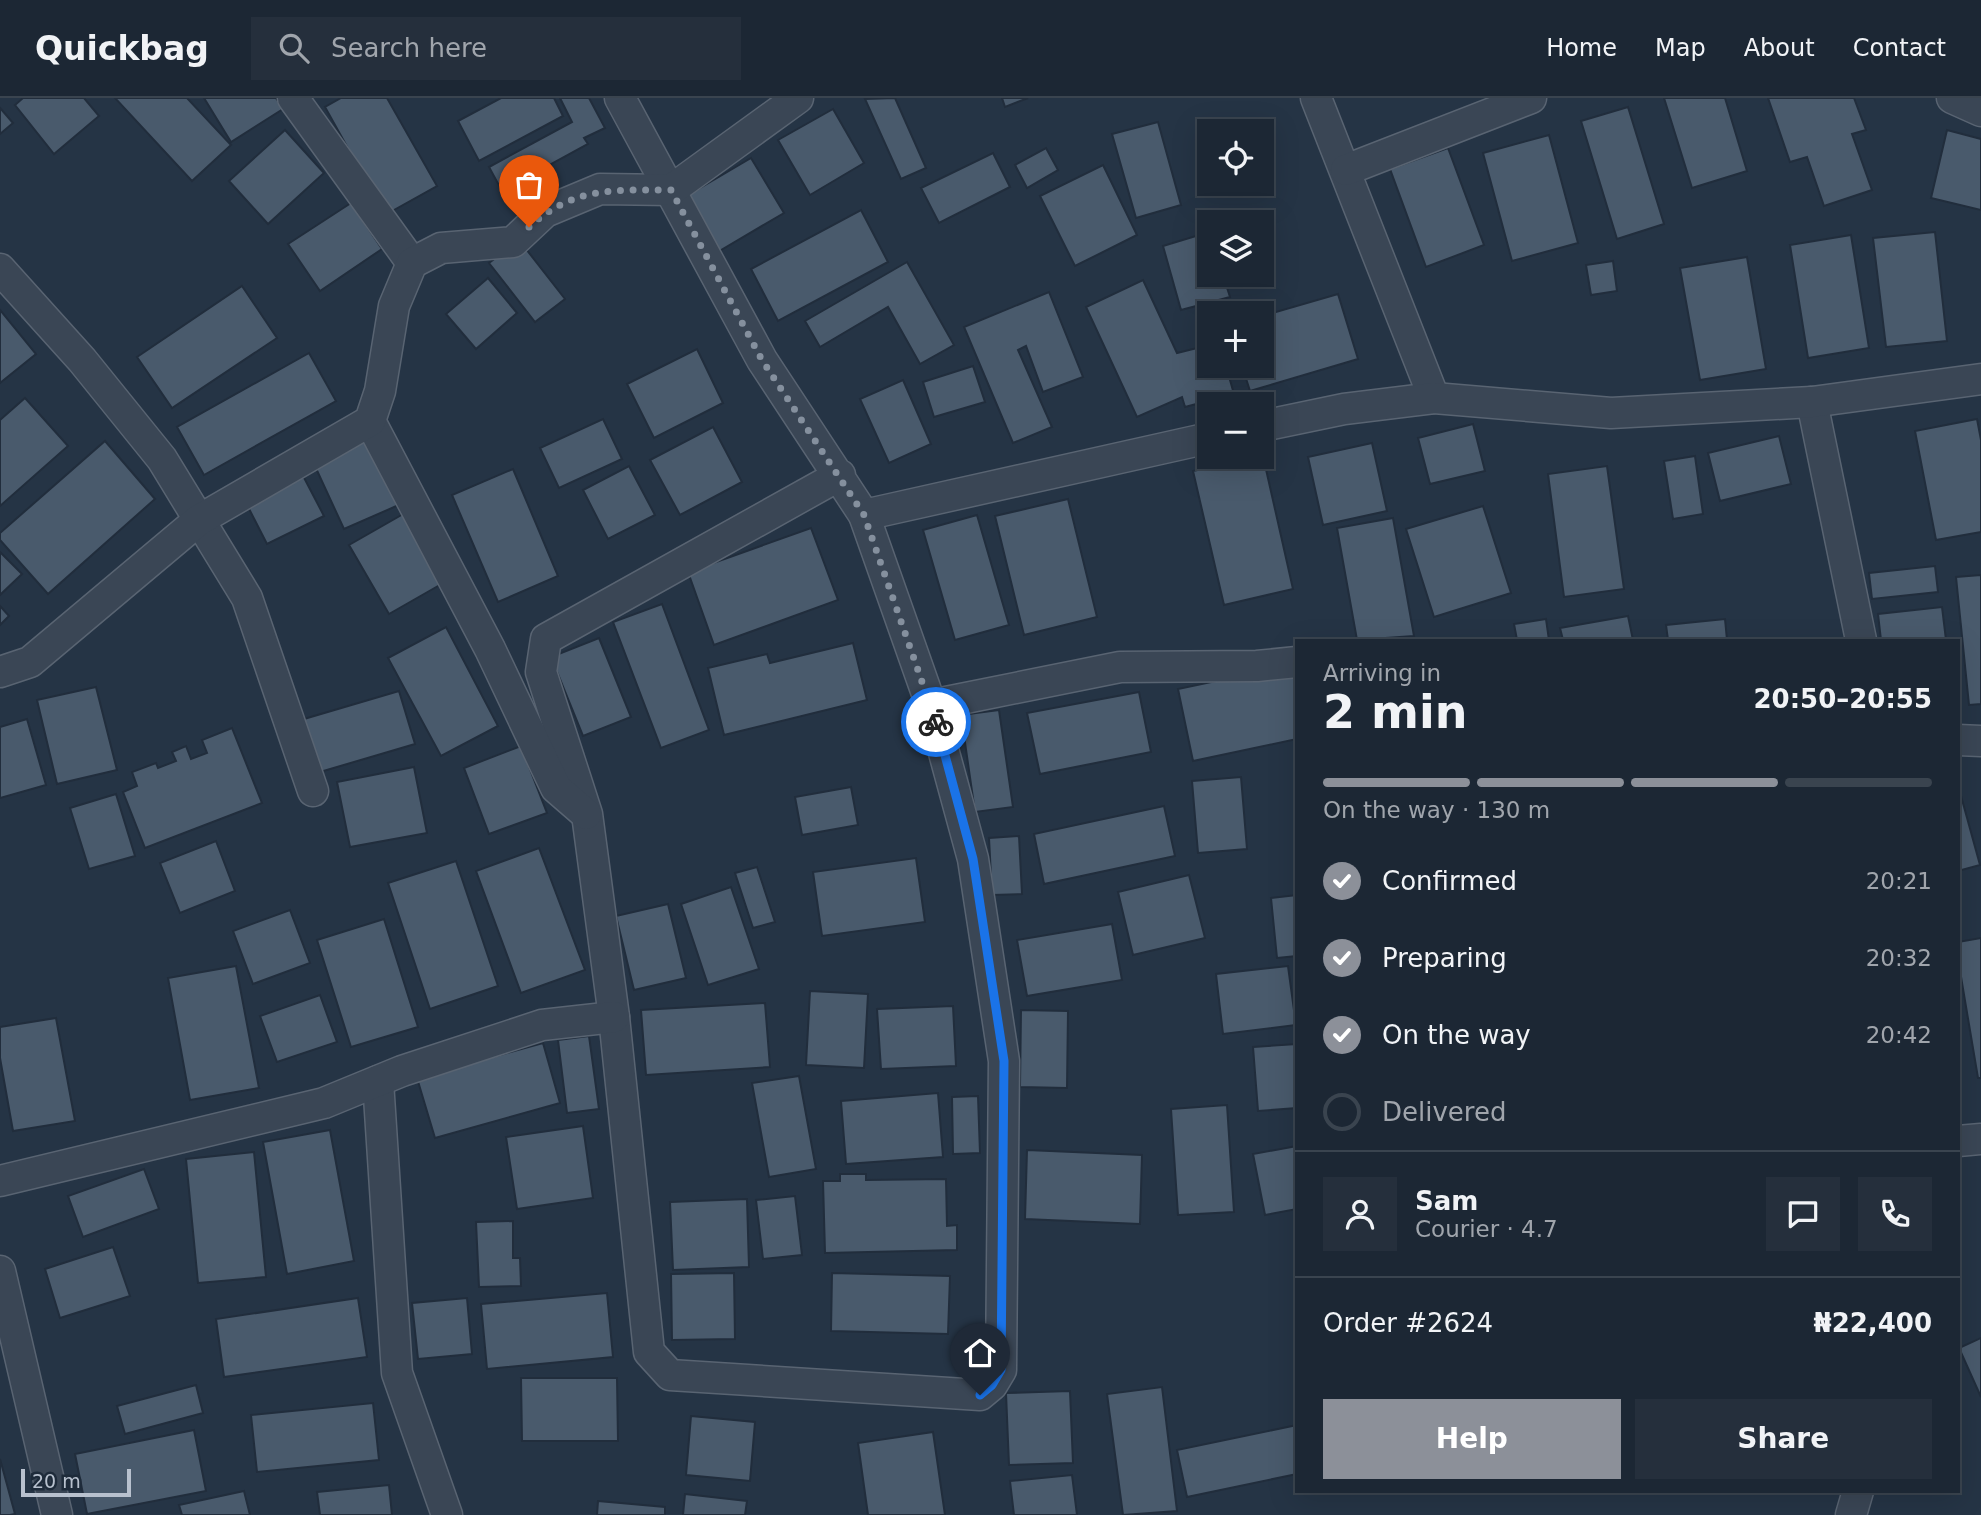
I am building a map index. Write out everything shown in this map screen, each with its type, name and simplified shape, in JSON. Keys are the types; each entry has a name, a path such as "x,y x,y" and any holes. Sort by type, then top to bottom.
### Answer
{"street":[{"path":"293,98 412,263"},
{"path":"620,98 762,360 840,475 864,515 931,705 973,859 1004,1061 1001,1370 992,1385 980,1395 670,1375 649,1352 614,1017 586,814 541,672 546,639 840,475"},
{"path":"0,672 30,662 200,520 370,421 380,391 394,306 412,263 441,248 513,242 545,212 600,189 671,190 798,98"},
{"path":"1316,98 1434,398"},
{"path":"1346,170 1531,98"},
{"path":"1952,98 1981,111"},
{"path":"0,269 82,360 162,459 247,598 313,790"},
{"path":"1274,424 1344,409 1434,398 1611,413 1812,402 1981,379"},
{"path":"1812,402 1861,639"},
{"path":"370,421 490,649 556,788 586,814"},
{"path":"864,515 1197,441"},
{"path":"931,705 1120,667 1257,666 1295,662"},
{"path":"1960,740 1981,741"},
{"path":"0,1181 324,1103 378,1081 542,1025 614,1017"},
{"path":"378,1081 397,1373 447,1515"},
{"path":"1960,1141 1981,1139"},
{"path":"0,1271 57,1515"},
{"path":"1851,1515 1857,1493"}],"building":[{"path":"23,98 84,98 99,116 54,154 15,105"},
{"path":"115,98 187,98 231,145 192,181"},
{"path":"204,98 276,98 283,109 231,142"},
{"path":"341,98 387,98 437,186 385,215 325,107"},
{"path":"501,98 554,98 563,116 479,161 458,121"},
{"path":"560,98 589,98 605,128 584,138 588,144 502,191 489,167 572,122"},
{"path":"895,98 926,168 901,179 865,99"},
{"path":"1002,98 1028,98 1005,107"},
{"path":"1664,98 1725,98 1747,171 1692,188"},
{"path":"1768,98 1854,98 1866,130 1852,134 1872,190 1824,206 1807,157 1790,162"},
{"path":"1628,107 1664,224 1617,239 1581,121"},
{"path":"0,108 13,123 0,134"},
{"path":"833,109 864,163 810,195 778,140"},
{"path":"1158,122 1181,205 1136,218 1112,134"},
{"path":"285,130 324,173 268,224 229,181"},
{"path":"1947,130 1981,139 1981,210 1931,198"},
{"path":"1549,135 1578,243 1512,261 1483,153"},
{"path":"1046,148 1058,170 1027,188 1015,165"},
{"path":"1448,148 1484,245 1426,267 1390,169"},
{"path":"993,153 1010,187 939,223 921,188"},
{"path":"751,158 784,213 716,253 683,198"},
{"path":"1103,165 1137,235 1075,266 1040,196"},
{"path":"351,203 382,249 320,291 288,244"},
{"path":"861,210 888,262 778,321 751,269"},
{"path":"1935,232 1947,341 1886,347 1873,238"},
{"path":"1851,235 1869,348 1808,358 1790,245"},
{"path":"1197,236 1197,287 1227,287 1230,297 1215,301 1197,301 1197,306 1181,310 1163,246"},
{"path":"519,240 565,299 535,322 489,263"},
{"path":"1747,257 1766,369 1700,380 1680,268"},
{"path":"1613,261 1617,291 1591,295 1586,265"},
{"path":"907,262 954,345 920,364 888,307 820,347 805,321"},
{"path":"488,278 517,313 476,349 446,314"},
{"path":"1143,280 1177,353 1197,348 1197,378 1229,378 1233,392 1197,392 1197,404 1185,407 1182,397 1137,417 1086,307"},
{"path":"242,286 277,338 172,408 137,357"},
{"path":"1049,292 1083,377 1043,392 1026,346 1018,350 1052,427 1013,443 964,327"},
{"path":"1338,294 1358,359 1250,391 1246,378 1274,378 1274,313"},
{"path":"0,310 36,354 0,383"},
{"path":"697,349 723,403 654,438 627,384"},
{"path":"309,353 336,401 204,475 177,427"},
{"path":"973,366 985,402 934,417 923,382"},
{"path":"903,380 931,444 889,463 860,399"},
{"path":"25,398 68,446 0,506 0,420"},
{"path":"603,419 622,459 559,488 540,448"},
{"path":"1977,419 1981,440 1981,532 1936,540 1915,431"},
{"path":"1473,424 1485,471 1430,484 1418,438"},
{"path":"713,427 742,482 680,515 650,460"},
{"path":"1779,436 1791,484 1720,501 1708,453"},
{"path":"371,438 401,504 344,529 314,464"},
{"path":"105,441 155,499 48,594 0,540 0,533"},
{"path":"1372,443 1387,511 1323,525 1308,457"},
{"path":"1695,456 1703,514 1673,519 1664,461"},
{"path":"629,466 655,515 608,539 583,490"},
{"path":"1607,466 1624,589 1564,597 1548,474"},
{"path":"513,469 558,576 498,602 452,495"},
{"path":"1266,469 1293,589 1224,605 1193,471"},
{"path":"300,470 324,516 267,544 244,499"},
{"path":"1068,499 1097,617 1024,635 995,516"},
{"path":"1483,506 1511,593 1434,617 1406,529"},
{"path":"405,513 445,582 389,614 349,545"},
{"path":"977,515 1009,625 955,640 923,530"},
{"path":"1393,518 1414,636 1357,639 1337,528"},
{"path":"811,528 838,600 714,645 688,572"},
{"path":"0,552 22,574 0,595"},
{"path":"1935,566 1938,592 1872,599 1869,573"},
{"path":"1981,575 1981,704 1969,705 1956,577"},
{"path":"662,604 709,730 661,748 613,622"},
{"path":"0,606 9,616 0,625"},
{"path":"1942,607 1946,639 1881,639 1878,614"},
{"path":"1628,616 1633,639 1563,639 1560,628"},
{"path":"1546,619 1549,639 1517,639 1514,624"},
{"path":"1725,619 1727,639 1668,639 1666,625"},
{"path":"446,627 498,726 441,756 388,658"},
{"path":"599,638 631,717 583,736 551,657"},
{"path":"853,643 867,700 724,735 708,668 767,654 770,663"},
{"path":"1295,664 1295,739 1193,761 1178,689"},
{"path":"96,687 117,770 57,784 37,700"},
{"path":"399,691 415,744 320,772 304,719"},
{"path":"1139,692 1151,752 1040,774 1027,713"},
{"path":"999,710 1013,807 975,812 961,715"},
{"path":"27,719 46,785 0,798 0,727"},
{"path":"232,728 262,803 145,848 123,792 137,786 132,772 156,763 158,768 176,761 172,752 186,746 191,759 207,753 202,740"},
{"path":"521,746 547,813 489,834 464,768"},
{"path":"414,767 427,833 350,847 337,782"},
{"path":"1241,777 1247,849 1198,853 1192,781"},
{"path":"851,787 858,825 802,835 795,797"},
{"path":"1960,792 1980,865 1960,870"},
{"path":"116,794 135,856 89,869 70,808"},
{"path":"1164,806 1175,856 1044,884 1034,834"},
{"path":"1019,836 1022,894 992,895 989,838"},
{"path":"216,841 235,891 180,913 160,863"},
{"path":"539,848 585,970 521,993 476,871"},
{"path":"916,858 925,922 822,936 813,872"},
{"path":"456,861 498,986 430,1009 388,883"},
{"path":"757,867 775,922 753,928 735,873"},
{"path":"1189,875 1205,938 1133,955 1118,892"},
{"path":"731,887 759,969 708,985 681,904"},
{"path":"1295,895 1295,956 1277,958 1271,898"},
{"path":"668,904 686,978 634,990 616,916"},
{"path":"290,910 310,963 253,984 233,931"},
{"path":"384,919 418,1027 351,1047 317,940"},
{"path":"1112,924 1122,980 1027,996 1017,940"},
{"path":"1981,938 1981,1078 1978,1078 1960,971 1960,942"},
{"path":"236,966 259,1088 190,1100 168,978"},
{"path":"1288,966 1295,1025 1223,1034 1216,974"},
{"path":"810,991 868,994 864,1068 806,1065"},
{"path":"320,995 337,1042 277,1062 260,1016"},
{"path":"765,1003 770,1067 646,1075 641,1010"},
{"path":"953,1006 956,1066 881,1069 877,1009"},
{"path":"1021,1010 1068,1011 1067,1088 1020,1087"},
{"path":"56,1018 75,1121 13,1131 0,1058 0,1027"},
{"path":"589,1036 599,1109 567,1113 558,1040"},
{"path":"543,1043 560,1103 435,1138 417,1078"},
{"path":"1295,1044 1295,1108 1258,1111 1253,1047"},
{"path":"799,1076 816,1169 769,1177 752,1083"},
{"path":"938,1093 943,1157 846,1164 841,1101"},
{"path":"978,1096 980,1153 953,1154 952,1097"},
{"path":"1227,1105 1234,1212 1178,1215 1171,1109"},
{"path":"583,1126 593,1198 517,1209 506,1137"},
{"path":"330,1130 354,1261 287,1274 263,1142"},
{"path":"1295,1146 1295,1209 1265,1215 1253,1154"},
{"path":"1027,1150 1142,1155 1140,1224 1025,1219"},
{"path":"254,1152 266,1277 198,1283 186,1159"},
{"path":"144,1169 159,1209 83,1237 68,1196"},
{"path":"840,1174 866,1174 866,1180 946,1179 947,1226 957,1225 957,1250 825,1253 823,1181 840,1181"},
{"path":"795,1196 802,1255 763,1259 756,1200"},
{"path":"747,1199 749,1267 673,1270 670,1202"},
{"path":"513,1221 513,1258 520,1258 521,1286 479,1287 476,1222"},
{"path":"113,1247 130,1296 60,1318 45,1269"},
{"path":"734,1273 735,1339 672,1340 671,1274"},
{"path":"832,1273 950,1276 948,1334 831,1331"},
{"path":"607,1293 613,1357 487,1369 481,1304"},
{"path":"358,1298 367,1357 224,1377 216,1319"},
{"path":"467,1298 472,1354 418,1359 412,1303"},
{"path":"1981,1338 1981,1397 1960,1350 1960,1348"},
{"path":"521,1378 617,1378 618,1441 522,1441"},
{"path":"196,1385 203,1413 125,1434 117,1406"},
{"path":"1162,1387 1177,1511 1123,1515 1107,1394"},
{"path":"1070,1391 1073,1463 1009,1465 1006,1393"},
{"path":"373,1403 379,1460 257,1472 251,1415"},
{"path":"691,1416 755,1422 750,1481 686,1475"},
{"path":"1295,1425 1295,1474 1187,1497 1177,1450"},
{"path":"194,1430 206,1491 87,1514 75,1454"},
{"path":"933,1432 945,1515 868,1515 858,1443"},
{"path":"0,1459 15,1514 0,1515"},
{"path":"1072,1475 1077,1515 1014,1515 1010,1481"},
{"path":"389,1485 392,1515 320,1515 317,1492"},
{"path":"244,1491 250,1515 182,1515 179,1505"},
{"path":"685,1494 747,1501 745,1515 683,1515"},
{"path":"598,1501 665,1507 665,1515 597,1515"}],"way so far":[{"path":"529,227 545,212 600,189 671,190 762,360 864,515 936,722"}],"route":[{"path":"936,722 973,859 1004,1061 1001,1370 992,1385 980,1395"}]}
